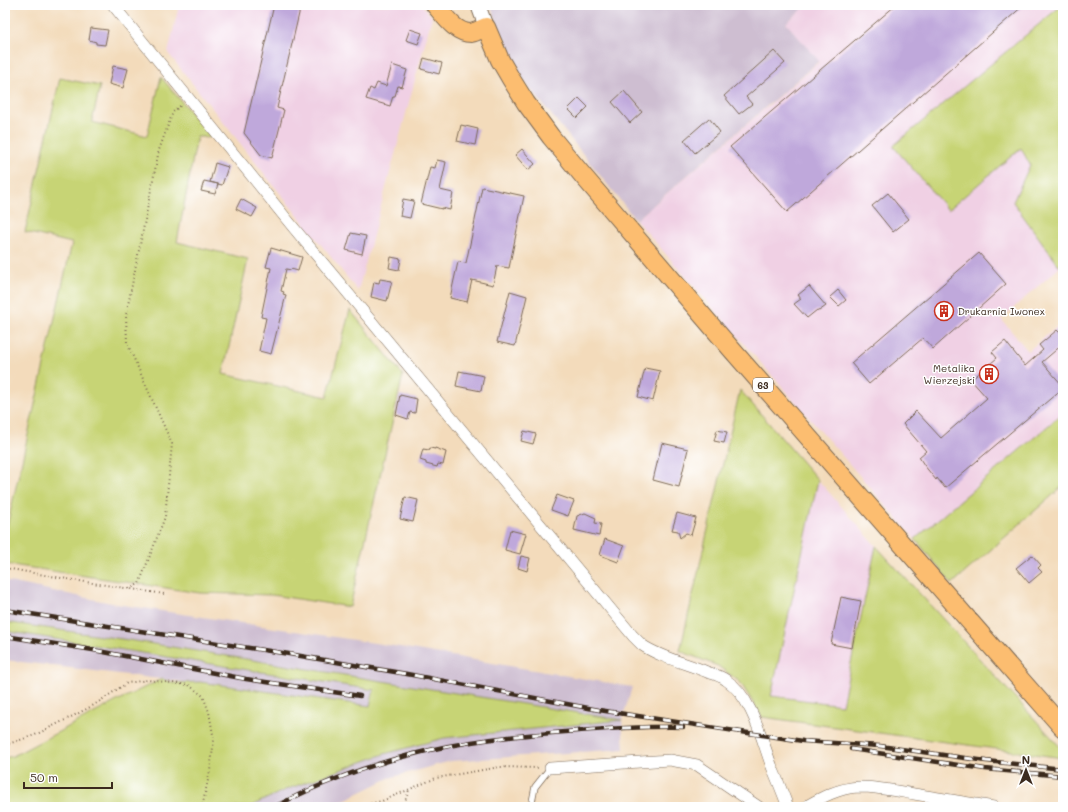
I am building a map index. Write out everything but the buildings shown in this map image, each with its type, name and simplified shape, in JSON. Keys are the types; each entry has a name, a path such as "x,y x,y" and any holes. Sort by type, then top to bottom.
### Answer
{"main road":[{"path":"435,5 454,26 463,31 470,33 486,27"},
{"name":"63","path":"486,27 500,60 515,85 551,137 733,351 1063,728"}],"street":[{"path":"113,5 293,227 633,636 652,651 726,679 735,687 743,697 755,719 772,768 788,807"},
{"path":"478,5 486,27"},
{"path":"550,768 670,760 697,765 759,807"},
{"path":"805,807 827,795 842,790 859,787 885,789 994,807"}],"lane":[{"path":"531,807 535,787 550,768"}],"path":[{"path":"129,589 139,584 165,517 172,444 127,343 126,315 159,150 173,112 188,98"},
{"path":"5,568 164,594"},
{"path":"5,745 35,735 94,705 127,683 148,680 189,685 202,696 209,712 214,740 210,771 202,807"},
{"path":"355,807 382,801 436,778 500,768 550,768"},
{"path":"402,807 408,790"}],"shaded area":[{"path":"179,5 422,5 432,17 358,291 168,53"},
{"path":"490,5 807,5 786,23 819,61 636,220 517,72"},
{"path":"807,5 1062,5 893,146 948,210 1020,148 1030,165 1013,202 1060,267 1001,319 1028,351 1063,322 1063,413 915,539 636,220 819,62 786,23"},
{"path":"818,480 876,546 842,705 770,696"},
{"path":"5,581 116,604 388,645 632,687 622,720 624,749 451,761 389,778 330,807 249,807 285,790 384,754 444,738 620,720 135,641 5,622"},
{"path":"5,623 377,683 372,712 242,689 5,660"}],"green space":[{"path":"1062,5 1063,265 1060,267 1013,202 1030,165 1021,148 948,210 893,146"},
{"path":"161,77 211,137 197,137 177,242 248,259 223,374 327,397 350,310 403,375 350,607 272,595 200,593 5,564 5,535 72,243 25,232 60,78 100,86 92,122 147,136"},
{"path":"740,390 818,480 771,696 842,705 876,546 1063,750 1063,758 762,717 740,682 718,666 680,651"},
{"path":"1063,413 1063,486 952,584 915,539"},
{"path":"5,622 135,641 622,720 444,738 384,754 285,790 249,807 5,807 5,758 13,756 162,679 174,683 200,682 370,706 374,690 5,631"}],"railway":[{"path":"5,610 289,654 407,674 599,710 748,733 803,741 880,746 986,761 1063,769"},
{"path":"5,636 93,650 246,679 360,696"},
{"path":"274,807 330,781 390,760 447,746 497,738 548,733 624,728 683,727"},
{"path":"851,749 985,769 1063,776"}],"place":[{"name":"Drukarnia Iwonex","path":"944,311"},
{"name":"Metalika Wierzejski","path":"989,374"}]}
